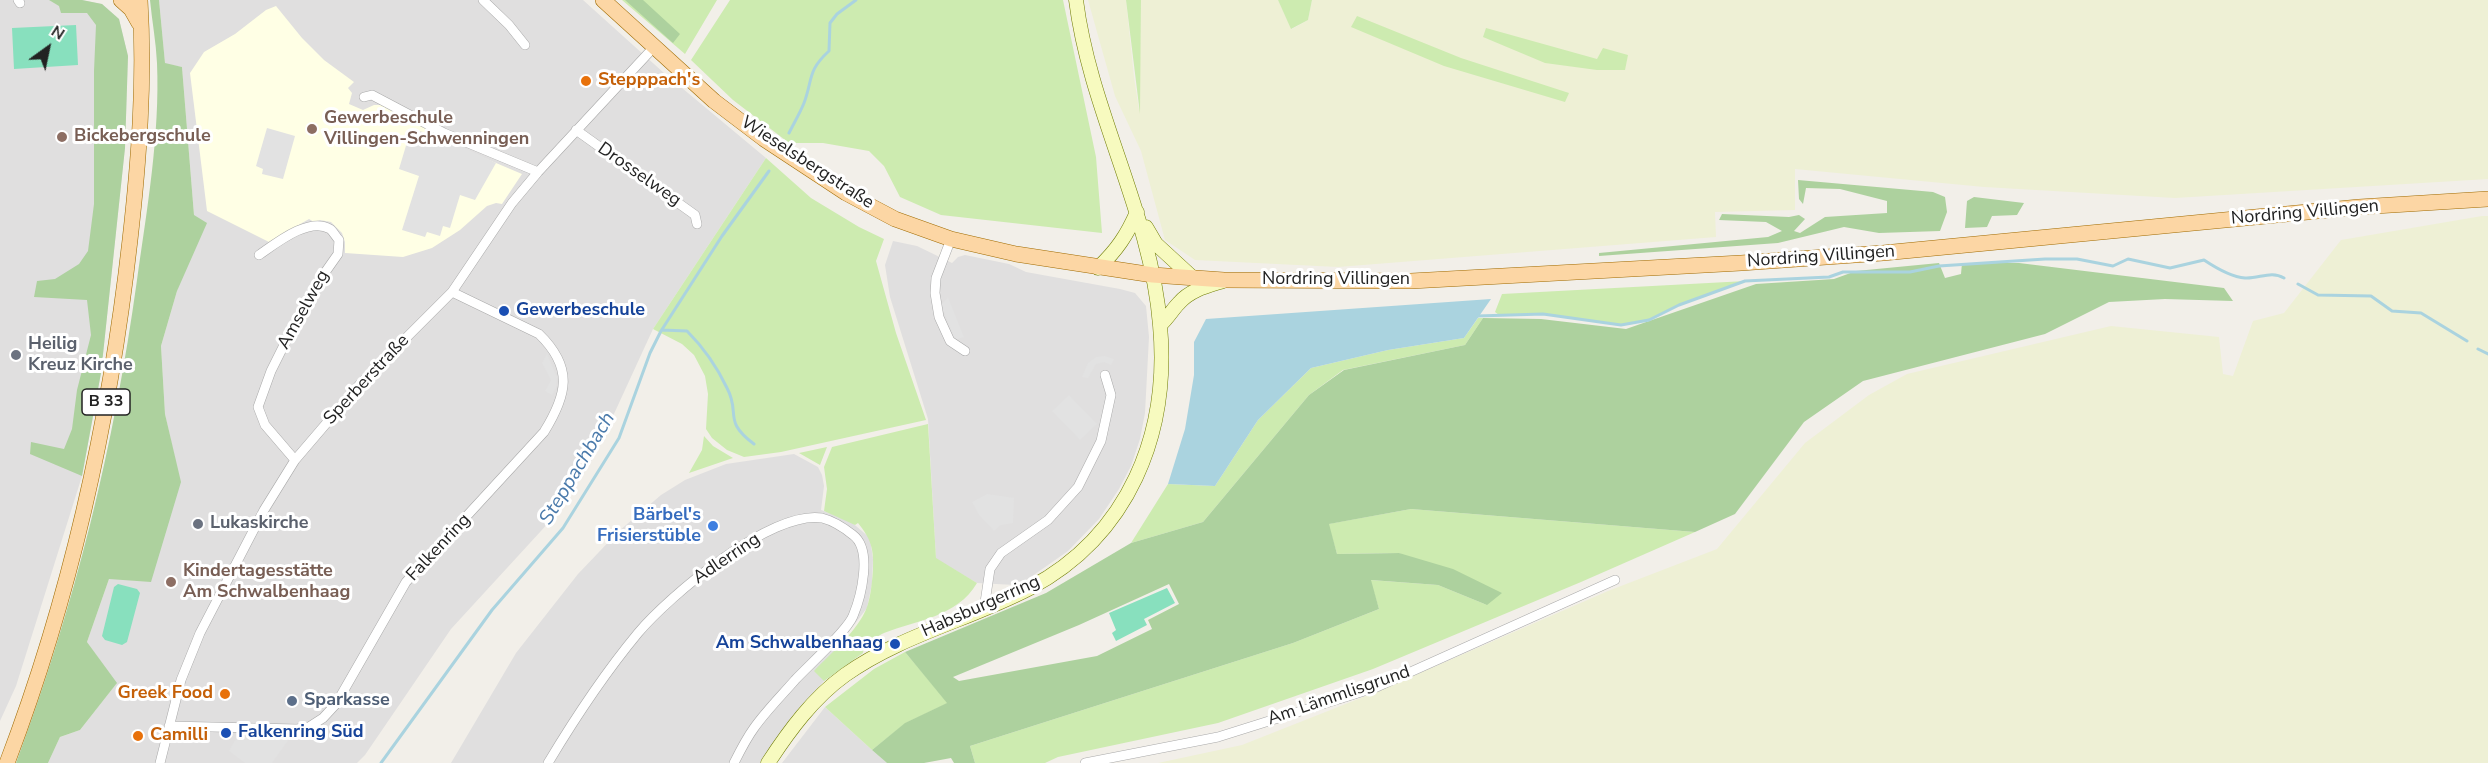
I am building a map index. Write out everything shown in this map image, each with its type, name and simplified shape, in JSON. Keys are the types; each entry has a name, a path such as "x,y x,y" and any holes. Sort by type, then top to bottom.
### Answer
{"main road":[{"path":"121,0 131,9 142,29"},
{"name":"B 33","path":"7,763 66,579 105,408 121,313 132,217 140,121 142,29 140,0"},
{"name":"Wieselsbergstraße","path":"603,0 714,101 764,139 846,193 895,219 951,238 1016,254 1153,275"},
{"name":"Nordring Villingen","path":"1153,275 1224,280 1411,280 1741,263 1883,254 2359,207 2488,199"}],"street":[{"path":"483,0 509,25 525,45"},
{"path":"1076,0 1089,66 1137,212 1156,244 1193,278"},
{"name":"Sperberstraße","path":"160,763 181,680 200,633 252,531 295,460 360,384 452,292 508,209 538,172 654,47"},
{"path":"364,97 372,95 444,133 538,172"},
{"name":"Drosselweg","path":"576,130 695,215 697,224"},
{"path":"1098,268 1116,252 1126,238 1137,212"},
{"name":"Habsburgerring","path":"768,763 784,738 818,698 844,676 895,644 984,609 1029,588 1072,560 1099,534 1118,509 1144,460 1157,418 1162,375 1160,325 1153,275 1137,212"},
{"name":"Amselweg","path":"259,255 293,232 313,225 329,228 339,240 338,254 319,281 285,343 271,371 258,406 265,424 295,460"},
{"path":"951,238 936,278 935,293 939,317 950,341 965,351"},
{"path":"1160,325 1173,314 1179,303 1194,291 1224,280"},
{"name":"Falkenring","path":"169,726 288,730 309,727 323,718 336,704 396,597 409,579 544,432 558,409 564,383 558,358 550,345 539,334 452,292"},
{"path":"984,609 990,569 1001,553 1048,520 1078,487 1101,441 1111,395 1105,375"},
{"name":"Adlerring","path":"548,763 596,686 639,632 670,599 738,548 774,528 801,519 821,518 838,523 858,538 865,563 862,591 852,619 755,727 734,763"},
{"name":"Am Lämmlisgrund","path":"1085,763 1218,737 1377,687 1615,580"}],"shaded area":[{"path":"0,0 82,0 102,4 119,19 128,56 125,148 101,373 82,476 16,686 0,721"},
{"path":"159,0 583,0 664,73 766,158 653,329 596,453 563,507 451,629 365,755 357,763 48,763 60,737 80,730 116,684 87,642 109,579 180,482 165,414 161,346 177,291 194,215 182,67 165,64"},
{"path":"1088,0 1126,0 1139,110 1141,0 1278,0 1292,29 1308,20 1312,0 2488,0 2488,179 2175,198 1984,187 1795,169 1795,210 1715,212 1716,237 1338,267 1195,260 1165,240 1141,151 1115,96"},
{"name":"Gewerbeschule Villingen-Schwenningen","path":"276,6 302,38 324,60 354,82 348,88 352,93 349,104 363,110 374,105 382,105 395,112 393,121 398,122 405,117 463,149 522,174 502,204 487,206 460,230 432,248 403,257 345,253 342,233 331,222 320,220 314,222 309,219 269,242 207,211 190,73 204,52 235,34 266,10"},
{"path":"267,128 295,136 283,179 262,174 263,169 256,166"},
{"path":"411,129 439,136 496,163 475,200 460,195 450,228 443,226 440,236 427,232 425,237 402,230 419,176 399,169"},
{"path":"2488,216 2488,763 1158,763 1242,745 1381,690 1608,591 1717,549 1805,443 1869,395 1907,374 2111,326 2219,337 2223,374 2233,376 2253,321 2284,313 2341,240"},
{"path":"893,241 917,246 952,263 958,257 965,255 1009,264 1026,272 1120,289 1135,293 1146,306 1149,337 1145,413 1140,439 1131,466 1099,519 1068,551 1028,579 1015,585 977,583 936,559 928,419 890,297 885,265"},
{"path":"948,297 964,337 955,340 941,305"},
{"path":"547,354 557,377 556,388 552,395 545,391 551,380 542,363"},
{"path":"1105,356 1114,359 1111,365 1104,362 1096,364 1088,378 1082,377 1088,363 1096,357"},
{"path":"1069,395 1097,424 1080,440 1052,411"},
{"path":"794,454 818,467 822,475 824,486 821,510 849,520 870,538 873,559 872,584 867,608 840,643 845,665 824,681 792,716 760,763 451,763 516,653 578,574 619,531 661,495 685,480 726,464"},
{"path":"987,494 1014,498 1013,523 1001,525 994,531 979,515 972,502"},
{"path":"825,707 872,750 887,763 782,763"},
{"path":"239,733 292,735 272,763 245,763 229,751"}],"green space":[{"path":"49,0 82,0 102,4 119,19 128,56 125,148 101,373 82,476 30,454 31,442 64,449 72,429 77,390 91,335 87,300 34,297 37,281 55,279 79,264 88,251 94,204 96,25 87,13 61,13 59,6"},
{"path":"150,0 159,0 165,63 182,67 194,215 207,223 177,291 161,346 165,414 181,482 151,582 109,579 87,642 117,683 80,730 60,737 48,763 16,763 57,644 90,525 117,404 128,342 149,199 157,117 157,63"},
{"path":"622,0 717,0 685,54"},
{"path":"625,0 643,0 680,34 673,43"},
{"path":"730,0 1063,0 1096,157 1102,233 941,215 900,197 884,166 869,151 823,143 789,143 733,100 691,60"},
{"path":"1126,0 1141,0 1140,114"},
{"path":"1278,0 1312,0 1308,20 1291,29"},
{"path":"1357,16 1461,58 1569,93 1565,102 1444,66 1351,27"},
{"path":"76,25 78,65 14,69 12,28"},
{"path":"1486,28 1597,59 1603,48 1628,55 1625,70 1597,70 1545,63 1483,37"},
{"path":"766,158 811,198 884,239 876,261 896,333 926,420 781,452 744,457 727,450 712,438 706,429 708,394 705,376 694,355 682,344 653,329"},
{"path":"1798,180 1933,192 1945,197 1947,212 1940,231 1879,233 1844,227 1778,243 1599,256 1599,253 1768,237 1782,231 1766,222 1719,220 1722,214 1789,217 1799,215 1805,219 1794,231 1800,233 1825,217 1887,213 1887,201 1840,189 1806,188 1803,204 1799,199"},
{"path":"1974,197 2024,203 2017,215 1992,216 1987,227 1965,228 1967,201"},
{"path":"1939,263 1945,278 1961,274 1962,263 2019,263 2224,288 2233,301 2165,299 2109,302 2045,334 1863,381 1804,422 1735,514 1695,532 1411,509 1329,524 1337,554 1399,553 1453,569 1502,593 1487,605 1438,585 1371,580 1379,609 1293,643 970,746 975,763 954,763 951,758 924,763 887,763 872,750 905,723 947,703 905,652 1046,593 1131,543 1203,522 1309,395 1344,370 1465,345 1483,318 1541,319 1626,329 1756,284 1834,279 1856,271","holes":["1169,584 1179,604 1148,620 1152,629 1097,656 959,681 953,677 1079,625"]},
{"path":"1746,281 1679,305 1649,320 1621,325 1543,314 1499,315 1495,312 1502,294"},
{"path":"1478,318 1483,318 1465,345 1343,370 1309,395 1203,522 1131,543 1168,484 1215,486 1258,420 1311,368 1388,350 1464,338"},
{"path":"928,424 936,558 977,583 959,603 947,610 879,636 864,646 863,653 824,681 814,671 863,616 869,598 873,570 871,545 858,523 855,525 824,511 827,489 824,467 832,447"},
{"path":"704,436 713,446 733,458 689,473 702,450"},
{"path":"827,447 820,465 799,453"},
{"path":"1411,509 1695,532 1373,669 1218,723 1058,757 1045,763 975,763 970,746 1293,643 1379,609 1370,580 1438,585 1487,605 1399,553 1337,554 1328,524"},
{"path":"118,584 137,589 140,593 127,642 122,645 105,640 102,636 114,587"},
{"path":"1167,588 1175,603 1144,619 1147,625 1116,641 1112,633 1116,630 1109,613"},
{"path":"905,652 948,703 906,723 872,750 825,707 874,669"}],"water":[{"path":"1491,299 1464,338 1388,350 1311,368 1258,420 1215,486 1168,484 1185,429 1194,375 1194,342 1206,319"}],"waterway":[{"name":"Steppachbach","path":"789,133 804,103 814,70 829,51 830,23 837,14 856,0"},
{"name":"Steppachbach","path":"381,763 492,610 563,528 619,438 650,353 661,331 722,236 769,171"},
{"path":"1477,316 1543,314 1621,325 1649,320 1679,305 1745,281 1829,277 1843,272 1910,272 1939,266 2045,259 2077,259 2113,266 2128,259 2170,268 2204,260 2234,276 2250,278 2274,275 2284,278"},
{"path":"2298,284 2318,295 2371,296 2392,311 2421,313 2467,341"},
{"path":"662,330 687,331 699,344 727,388 738,429 754,444"},
{"path":"2478,349 2488,354"}],"place":[{"name":"Stepppach's","path":"586,81"},
{"name":"Gewerbeschule Villingen-Schwenningen","path":"312,129"},
{"name":"Bickebergschule","path":"62,137"},
{"name":"Gewerbeschule","path":"504,311"},
{"name":"Heilig Kreuz Kirche","path":"16,355"},
{"name":"Lukaskirche","path":"198,524"},
{"name":"Bärbel's Frisierstüble","path":"713,526"},
{"name":"Kindertagesstätte Am Schwalbenhaag","path":"171,582"},
{"name":"Am Schwalbenhaag","path":"895,644"},
{"name":"Greek Food","path":"225,694"},
{"name":"Sparkasse","path":"292,701"},
{"name":"Falkenring Süd","path":"226,733"},
{"name":"Camilli","path":"138,736"}]}
